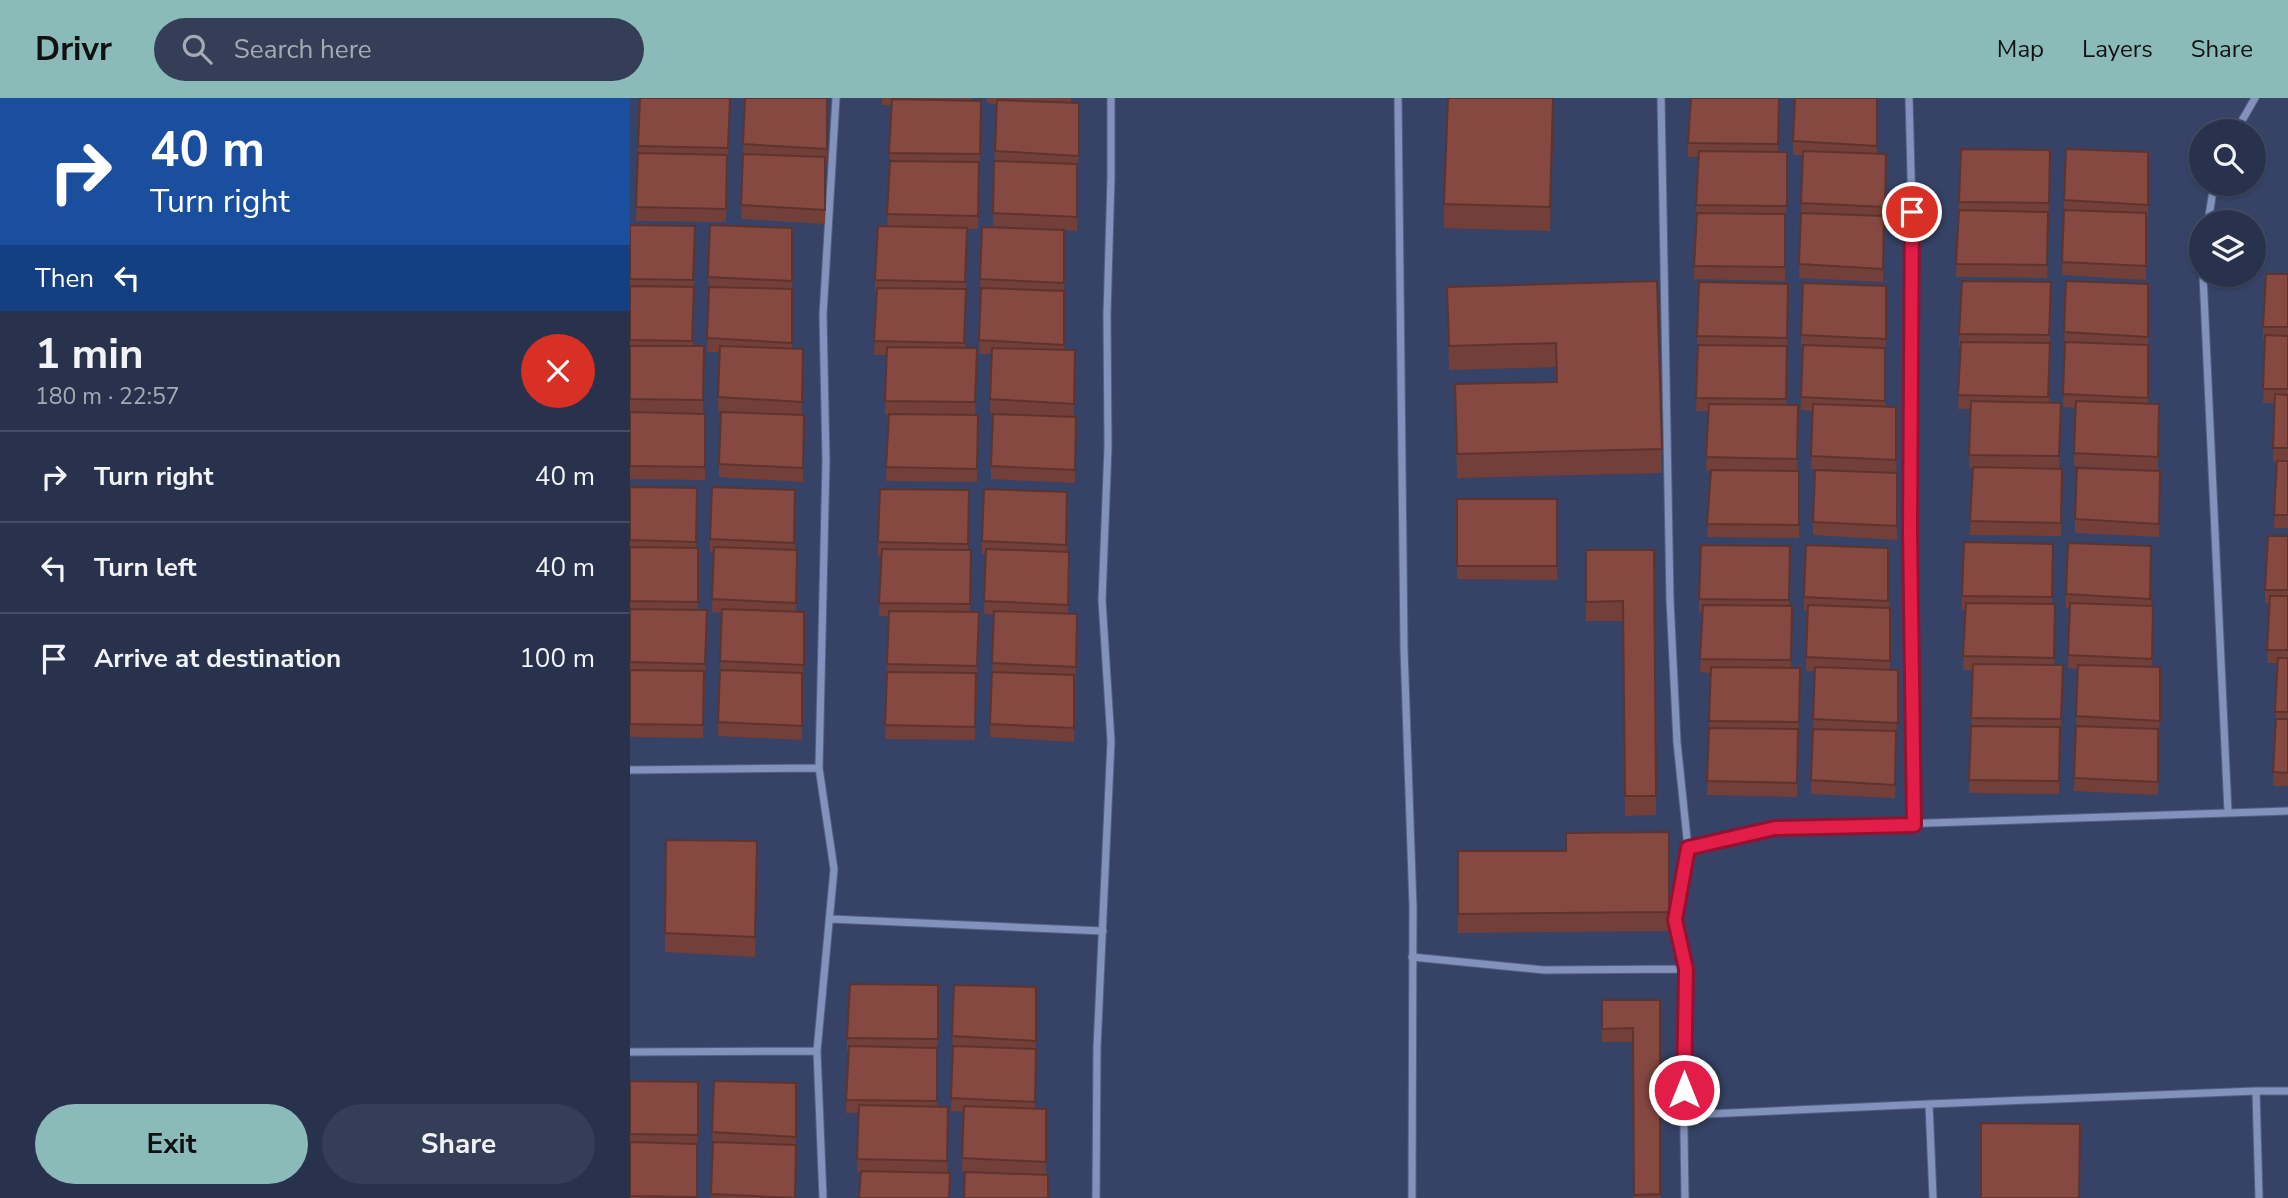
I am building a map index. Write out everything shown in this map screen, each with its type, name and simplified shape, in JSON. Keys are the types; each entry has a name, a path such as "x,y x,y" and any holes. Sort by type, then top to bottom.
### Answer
{"street":[{"path":"823,1198 817,1051 834,869 819,768 826,461 823,315 836,98"},
{"path":"1096,1198 1097,1048 1111,741 1102,600 1108,447 1107,314 1111,98"},
{"path":"1398,98 1404,649 1413,907 1412,1198"},
{"path":"1661,98 1670,600 1677,742 1688,848 1675,920 1686,969 1685,1198"},
{"path":"1909,98 1912,212 1910,530 1914,825"},
{"path":"2243,119 2255,98"},
{"path":"2204,287 2228,812"},
{"path":"630,770 819,768"},
{"path":"1688,848 1775,828 2288,811"},
{"path":"830,919 1103,931"},
{"path":"1412,957 1544,970 1686,969"},
{"path":"630,1052 817,1051"},
{"path":"2256,1091 2259,1198"},
{"path":"1684,1115 2288,1091"},
{"path":"1929,1104 1933,1198"}],"building":[{"path":"640,98 730,98 728,148 638,146"},
{"path":"745,98 827,98 827,149 743,144"},
{"path":"1448,98 1553,98 1550,207 1444,204"},
{"path":"1691,98 1779,98 1778,144 1688,143"},
{"path":"1795,98 1877,98 1877,146 1793,141"},
{"path":"892,99 981,101 980,154 889,153"},
{"path":"997,100 1079,103 1079,156 995,151"},
{"path":"1961,149 2050,150 2049,203 1959,202"},
{"path":"2066,149 2148,152 2148,205 2064,200"},
{"path":"1699,151 1787,152 1787,206 1696,205"},
{"path":"1803,151 1886,154 1885,207 1801,203"},
{"path":"638,153 727,155 726,209 636,207"},
{"path":"743,154 825,157 825,210 741,205"},
{"path":"890,161 979,162 978,216 887,214"},
{"path":"994,161 1077,164 1077,217 993,213"},
{"path":"1959,210 2048,212 2047,265 1956,264"},
{"path":"2064,210 2146,213 2146,266 2062,262"},
{"path":"1697,213 1785,214 1785,267 1694,266"},
{"path":"1801,213 1884,216 1883,269 1799,264"},
{"path":"630,225 695,226 693,280 630,279"},
{"path":"710,225 792,228 792,281 708,277"},
{"path":"878,226 967,228 965,282 875,280"},
{"path":"982,227 1064,230 1064,283 980,279"},
{"path":"2266,274 2288,274 2288,327 2263,327"},
{"path":"1657,281 1662,449 1457,454 1455,384 1557,382 1556,343 1449,346 1447,287"},
{"path":"1962,281 2051,282 2049,335 1959,334"},
{"path":"2066,281 2148,284 2148,337 2064,332"},
{"path":"1699,282 1788,284 1787,338 1697,336"},
{"path":"1803,283 1886,286 1886,339 1801,335"},
{"path":"630,286 694,287 692,341 630,340"},
{"path":"709,287 792,289 792,343 707,338"},
{"path":"877,288 966,289 964,343 874,341"},
{"path":"981,288 1064,291 1064,345 979,340"},
{"path":"2265,335 2288,336 2288,389 2263,389"},
{"path":"1961,342 2050,343 2048,397 1958,395"},
{"path":"2065,342 2148,345 2148,398 2063,394"},
{"path":"1698,345 1787,346 1786,399 1696,398"},
{"path":"1803,345 1885,348 1885,401 1801,397"},
{"path":"630,346 704,346 703,400 630,399"},
{"path":"720,346 803,349 802,402 718,397"},
{"path":"887,347 977,348 975,402 885,401"},
{"path":"992,348 1075,350 1074,404 990,399"},
{"path":"2275,394 2288,395 2288,448 2273,448"},
{"path":"1971,401 2061,403 2059,456 1969,455"},
{"path":"2076,401 2159,404 2158,457 2074,453"},
{"path":"1709,404 1798,405 1797,459 1706,457"},
{"path":"1813,404 1896,407 1896,460 1811,456"},
{"path":"630,412 705,414 705,467 630,466"},
{"path":"721,412 804,415 803,468 719,464"},
{"path":"889,414 978,415 977,469 886,467"},
{"path":"993,414 1076,417 1075,470 991,466"},
{"path":"2277,461 2288,461 2288,515 2274,515"},
{"path":"1973,467 2062,469 2061,523 1970,521"},
{"path":"2077,468 2160,471 2159,524 2075,519"},
{"path":"1711,470 1799,471 1799,525 1707,524"},
{"path":"1815,470 1897,473 1897,526 1813,522"},
{"path":"630,487 697,488 696,542 630,540"},
{"path":"712,487 795,490 794,543 710,539"},
{"path":"880,489 969,490 968,544 878,542"},
{"path":"984,489 1067,492 1066,545 982,541"},
{"path":"1457,499 1557,499 1557,566 1457,566"},
{"path":"2268,536 2288,536 2288,590 2265,590"},
{"path":"1964,542 2053,544 2052,597 1962,596"},
{"path":"2068,543 2151,546 2150,599 2066,594"},
{"path":"1701,545 1790,546 1789,600 1699,599"},
{"path":"1806,545 1888,548 1888,601 1804,597"},
{"path":"630,547 698,548 698,602 630,601"},
{"path":"714,547 797,550 796,603 712,599"},
{"path":"882,549 971,550 970,604 879,603"},
{"path":"986,549 1069,552 1068,605 984,601"},
{"path":"1586,550 1654,550 1656,796 1625,796 1623,601 1586,602"},
{"path":"2270,596 2288,596 2288,650 2267,650"},
{"path":"1966,603 2055,604 2054,658 1963,656"},
{"path":"2070,603 2153,606 2152,659 2068,655"},
{"path":"1703,605 1792,606 1791,660 1700,659"},
{"path":"1808,605 1890,608 1890,661 1806,657"},
{"path":"630,609 707,610 705,664 630,662"},
{"path":"722,609 804,612 804,665 720,661"},
{"path":"889,611 979,612 977,666 887,664"},
{"path":"994,611 1077,614 1076,667 992,663"},
{"path":"2278,658 2288,658 2288,712 2275,712"},
{"path":"1973,664 2063,665 2061,719 1971,718"},
{"path":"2078,665 2160,667 2160,721 2076,716"},
{"path":"1711,667 1800,668 1799,722 1709,721"},
{"path":"1815,667 1898,670 1898,723 1813,719"},
{"path":"630,670 704,671 703,725 630,724"},
{"path":"720,670 802,673 802,726 718,722"},
{"path":"887,672 976,673 975,727 885,725"},
{"path":"992,672 1074,675 1074,728 990,724"},
{"path":"2276,719 2288,719 2288,773 2273,772"},
{"path":"1971,726 2060,727 2059,781 1969,780"},
{"path":"2076,726 2158,729 2158,782 2074,778"},
{"path":"1709,728 1798,729 1797,783 1707,781"},
{"path":"1813,729 1896,731 1895,785 1811,780"},
{"path":"1669,832 1669,912 1458,914 1458,851 1566,851 1566,833"},
{"path":"666,840 757,841 755,937 665,933"},
{"path":"850,984 938,985 938,1039 847,1038"},
{"path":"954,985 1036,987 1036,1041 952,1036"},
{"path":"1602,1000 1660,1000 1660,1194 1634,1195 1633,1028 1602,1029"},
{"path":"849,1046 937,1048 937,1101 846,1100"},
{"path":"953,1046 1036,1049 1035,1102 951,1098"},
{"path":"630,1081 698,1082 698,1135 630,1134"},
{"path":"714,1081 796,1083 796,1137 712,1132"},
{"path":"859,1105 948,1107 947,1161 857,1159"},
{"path":"964,1106 1046,1109 1046,1162 962,1158"},
{"path":"1981,1123 2080,1124 2079,1198 1981,1198"},
{"path":"630,1142 697,1144 697,1197 630,1196"},
{"path":"713,1142 796,1145 795,1198 711,1194"},
{"path":"861,1171 950,1173 949,1198 859,1198"},
{"path":"965,1172 1048,1175 1048,1198 964,1198"}],"route":[{"path":"1684,1090 1686,969 1675,920 1688,848 1775,828 1914,825 1910,530 1912,212"}]}
